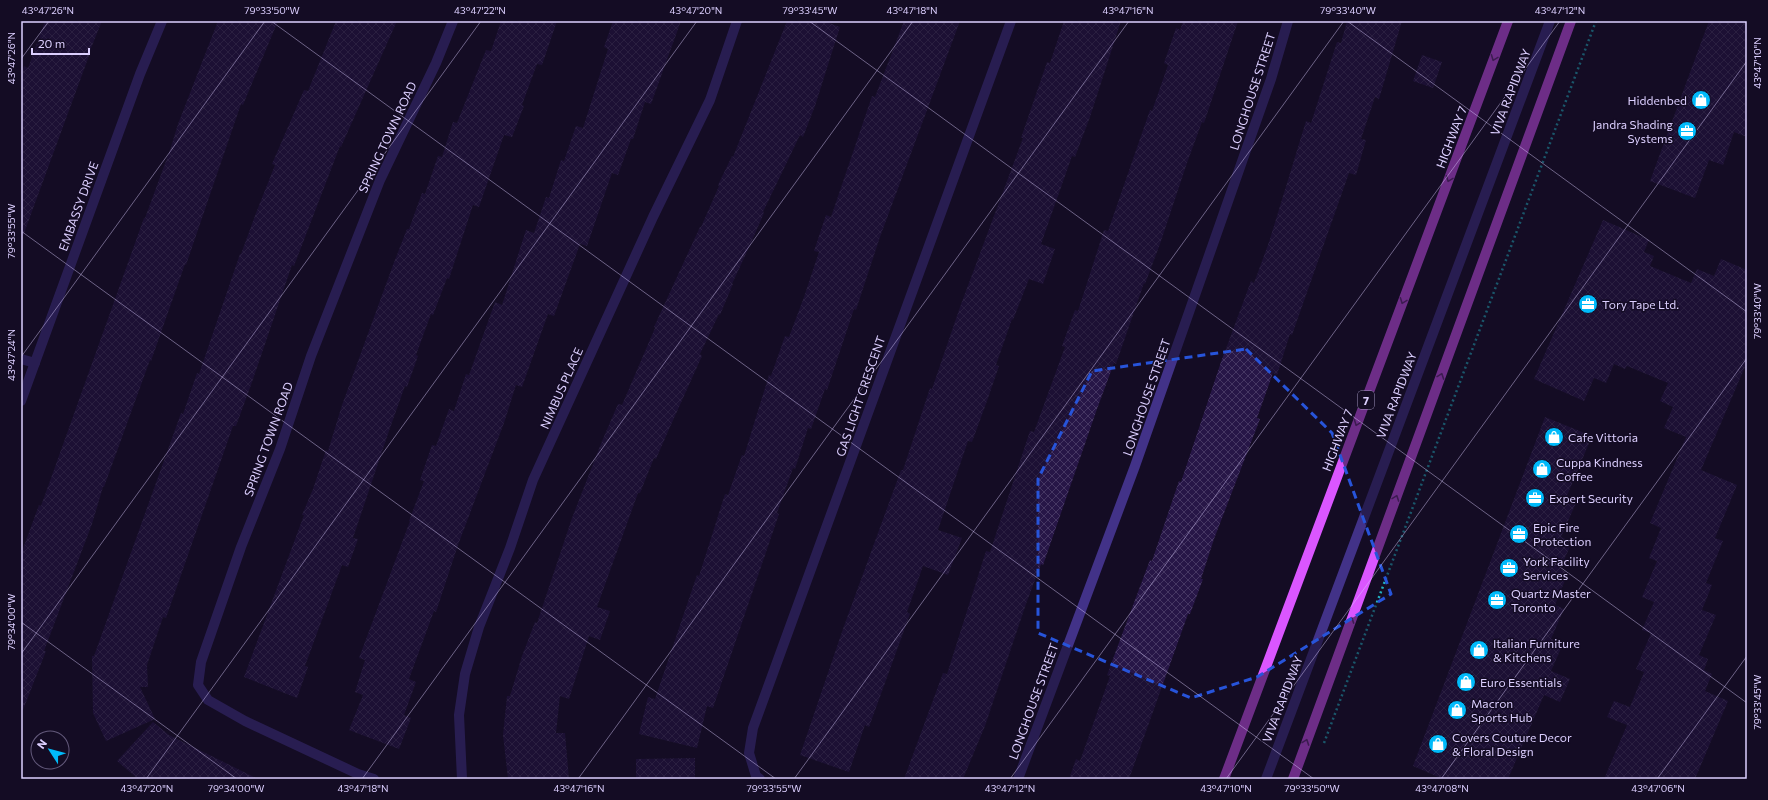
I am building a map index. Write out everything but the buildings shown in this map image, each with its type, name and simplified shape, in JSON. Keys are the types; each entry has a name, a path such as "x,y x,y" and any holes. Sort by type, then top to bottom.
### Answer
{"main road":[{"name":"HIGHWAY 7","path":"1224,779 1508,21"},
{"path":"1294,778 1571,21"}],"street":[{"name":"EMBASSY DRIVE","path":"21,401 140,74 162,21"},
{"name":"SPRING TOWN ROAD","path":"374,779 358,774 245,721 208,700 198,685 201,662 241,548 280,449 311,356 380,180 436,63 453,21"},
{"name":"NIMBUS PLACE","path":"462,779 459,715 465,674 479,627 510,548 533,480 650,224 710,100 737,21"},
{"name":"GAS LIGHT CRESCENT","path":"760,779 756,776 749,753 754,728 1011,21"},
{"name":"LONGHOUSE STREET","path":"1018,779 1135,466 1271,79 1288,21"},
{"name":"VIVA RAPIDWAY","path":"1266,779 1550,21"},
{"path":"21,359 35,364"}],"path":[{"path":"1322,746 1596,21"}],"highlighted area":[{"path":"1246,349 1332,433 1391,594 1257,677 1191,698 1038,633 1038,479 1092,371"}],"place":[{"name":"Hiddenbed","path":"1701,100"},
{"name":"Jandra Shading Systems","path":"1687,131"},
{"name":"Tory Tape Ltd.","path":"1588,304"},
{"name":"Cafe Vittoria","path":"1554,437"},
{"name":"Cuppa Kindness Coffee","path":"1542,469"},
{"name":"Expert Security","path":"1535,498"},
{"name":"Epic Fire Protection","path":"1519,534"},
{"name":"York Facility Services","path":"1509,568"},
{"name":"Quartz Master Toronto","path":"1497,600"},
{"name":"Italian Furniture & Kitchens","path":"1479,650"},
{"name":"Euro Essentials","path":"1466,682"},
{"name":"Macron Sports Hub","path":"1457,710"},
{"name":"Covers Couture Decor & Floral Design","path":"1438,744"}]}
